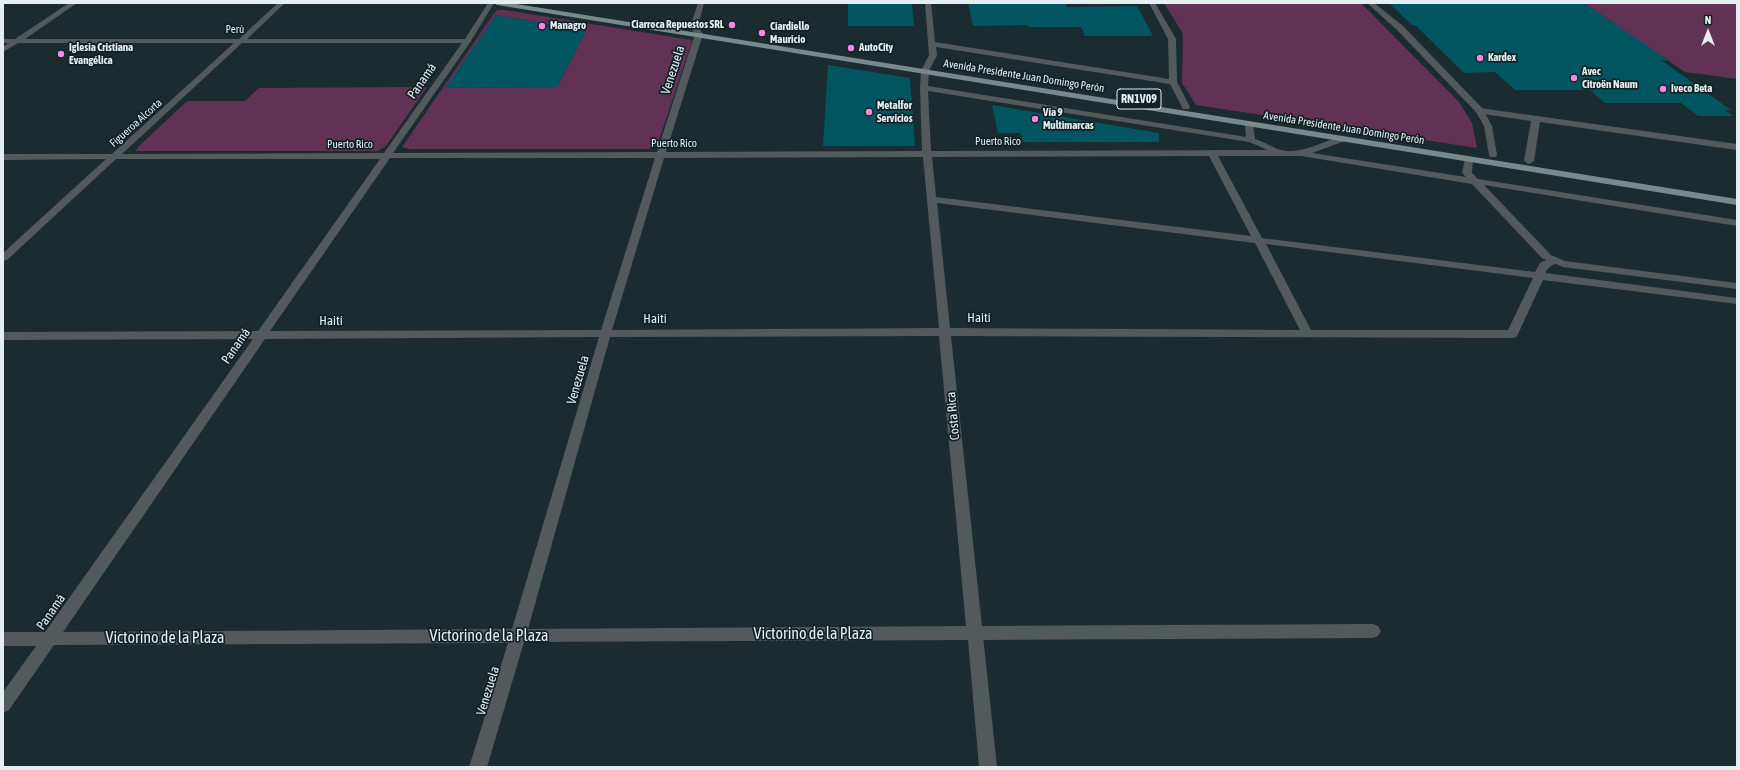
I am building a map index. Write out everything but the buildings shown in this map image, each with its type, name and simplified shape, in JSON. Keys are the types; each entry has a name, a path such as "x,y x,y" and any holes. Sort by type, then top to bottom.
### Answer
{"main road":[{"name":"Avenida Presidente Juan Domingo Perón","path":"497,3 929,64 1186,107 1737,193"},
{"name":"Avenida Presidente Juan Domingo Perón","path":"542,3 696,31"},
{"name":"Avenida Presidente Juan Domingo Perón","path":"929,64 1249,124 1737,202"}],"street":[{"path":"3,50 74,3"},
{"name":"Figueroa Alcorta","path":"3,258 282,3"},
{"name":"Panamá","path":"3,705 467,41 491,3"},
{"name":"Venezuela","path":"478,767 520,636 606,334 696,31 701,3"},
{"name":"Costa Rica","path":"928,3 933,44 924,88 927,155 988,767"},
{"path":"1152,3 1172,39 1173,82 1186,107"},
{"path":"1370,3 1400,28 1480,111 1488,126 1493,155"},
{"name":"Perú","path":"3,41 467,41"},
{"path":"933,44 1173,82"},
{"path":"924,88 1251,140 1263,144 1278,153"},
{"path":"1480,111 1737,147"},
{"path":"1529,161 1536,118"},
{"path":"1249,124 1251,140"},
{"name":"Puerto Rico","path":"3,158 1302,153 1342,139"},
{"path":"1212,153 1307,332"},
{"path":"1302,153 1737,223"},
{"path":"1469,159 1467,173 1550,258 1563,264 1737,286"},
{"path":"931,199 1737,301"},
{"path":"1538,276 1550,258"},
{"name":"Haití","path":"3,336 945,332 1307,332 1512,334 1538,276"},
{"name":"Victorino de la Plaza","path":"3,639 974,632 1373,631"}],"shaded area":[{"path":"1164,3 1361,3 1459,102 1472,123 1477,148 1196,105 1182,83 1183,34"},
{"path":"1584,3 1737,3 1737,79 1685,72"},
{"path":"498,10 505,10 691,40 692,42 657,146 649,149 409,149 402,147 495,12","holes":["496,15 586,31 557,87 446,88"]},
{"path":"427,87 386,146 378,151 136,151 137,148 187,101 245,101 259,88"}],"place":[{"name":"Ciarroca Repuestos SRL","path":"732,25"},
{"name":"Managro","path":"542,26"},
{"name":"Ciardiello Mauricio","path":"762,33"},
{"name":"AutoCity","path":"851,48"},
{"name":"Iglesia Cristiana Evangélica","path":"61,54"},
{"name":"Kardex","path":"1480,58"},
{"name":"Avec Citroën Naum","path":"1574,78"},
{"name":"Iveco Beta","path":"1663,89"},
{"name":"Metalfor Servicios","path":"869,112"},
{"name":"Vía 9 Multimarcas","path":"1035,119"}]}
